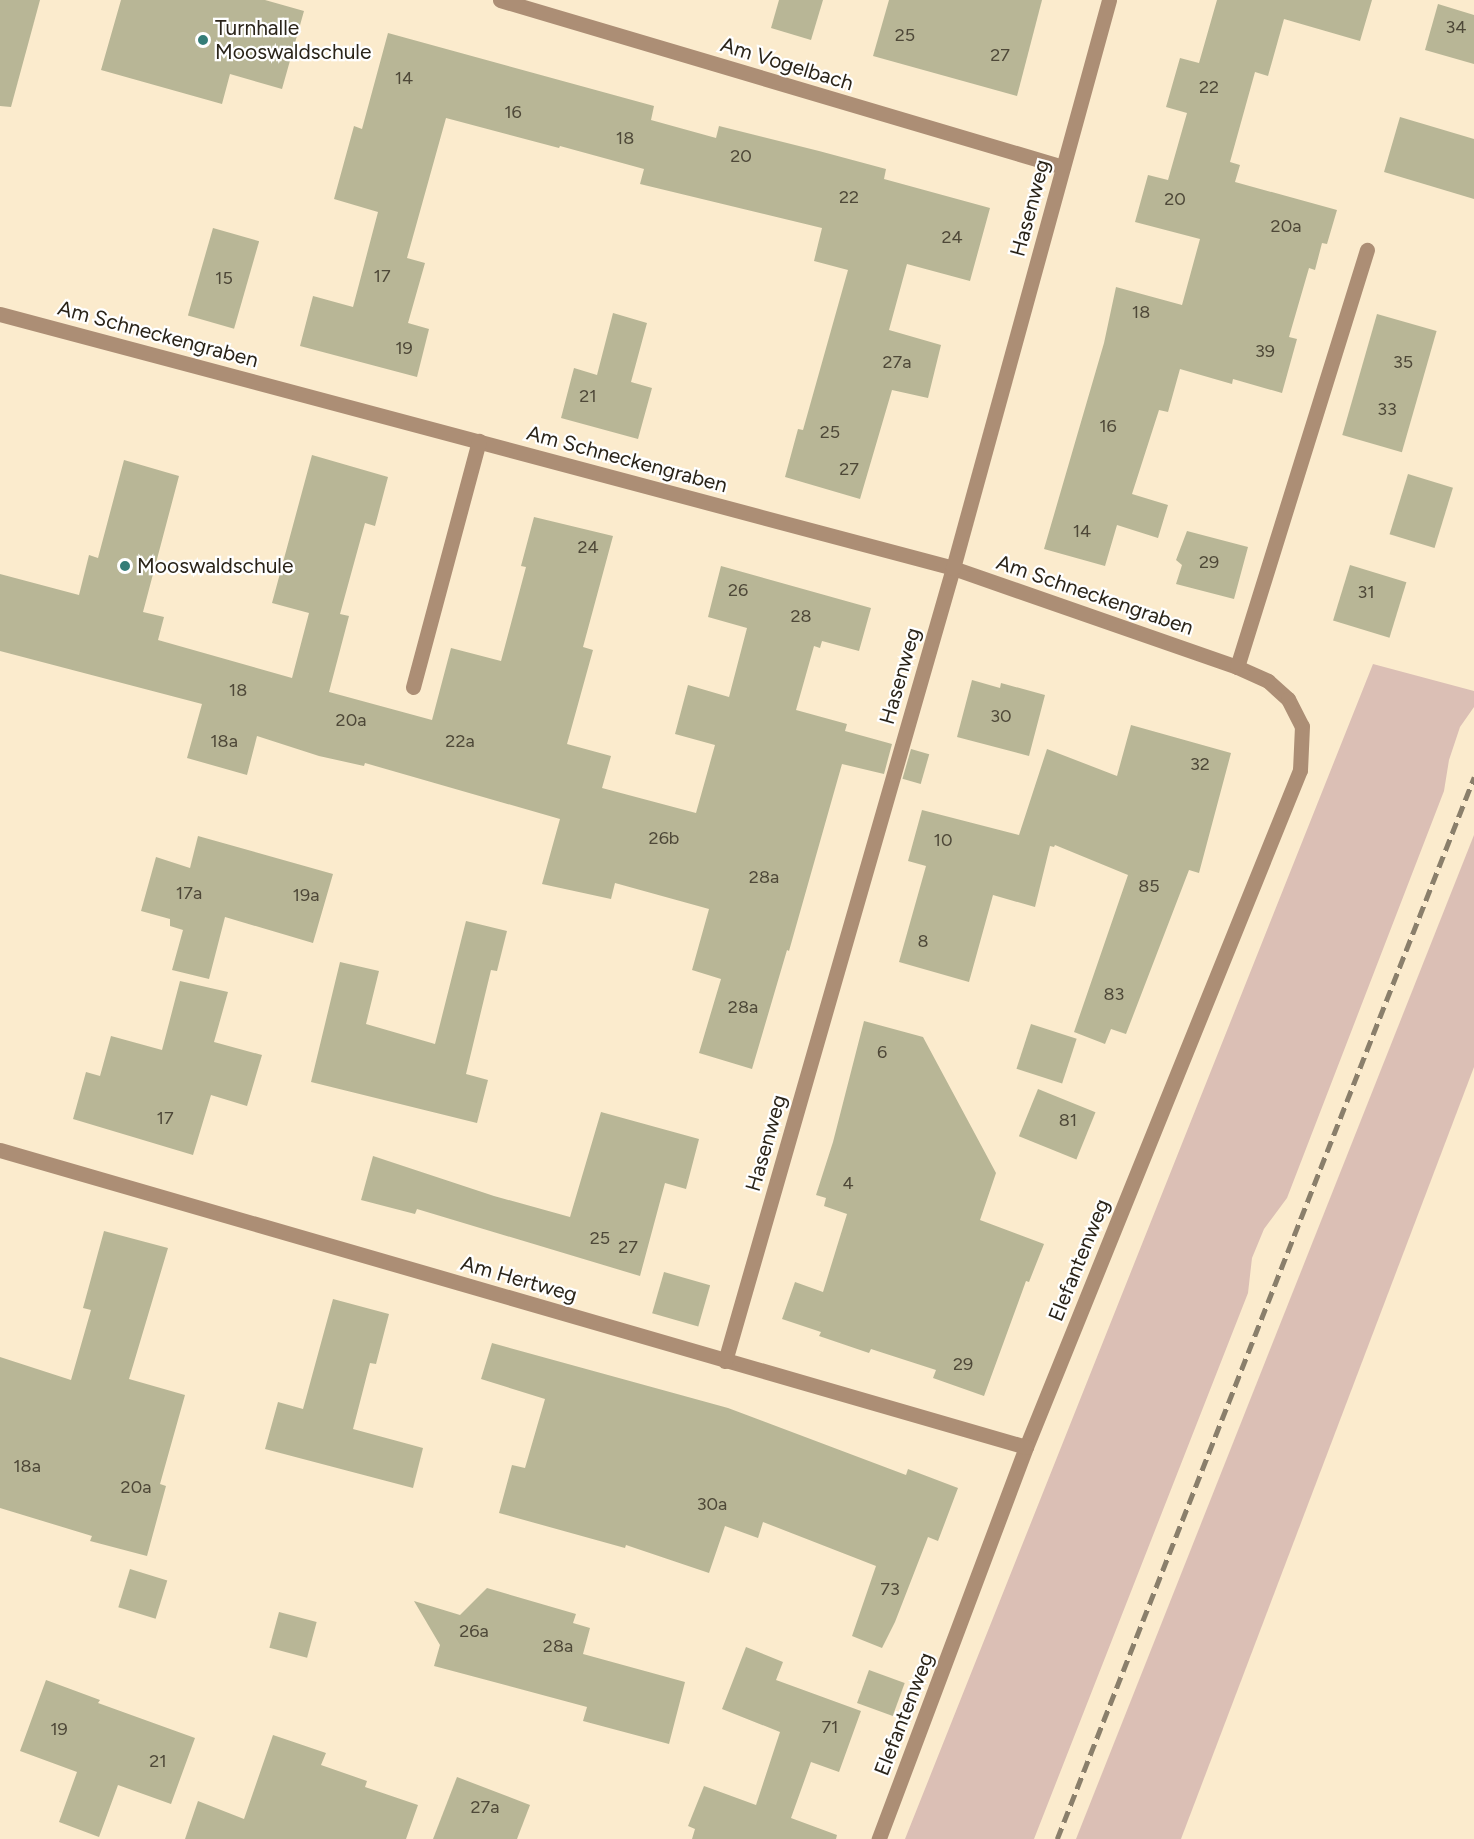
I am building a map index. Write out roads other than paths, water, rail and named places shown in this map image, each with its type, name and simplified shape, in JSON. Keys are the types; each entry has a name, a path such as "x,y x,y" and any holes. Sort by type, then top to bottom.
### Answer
{"street":[{"name":"Am Vogelbach","path":"500,0 1063,167"},
{"name":"Hasenweg","path":"725,1361 953,568 1109,0"},
{"path":"1237,666 1367,249"},
{"name":"Am Schneckengraben","path":"0,314 953,568 1237,666 1268,681 1288,699"},
{"path":"413,687 479,441"},
{"name":"Elefantenweg","path":"879,1839 1026,1447 1300,770 1302,726 1288,699"},
{"name":"Am Hertweg","path":"0,1150 1026,1447"}],"railway":[{"path":"1057,1839 1474,777"}],"place":[{"name":"Turnhalle Mooswaldschule","path":"203,40"},
{"name":"Mooswaldschule","path":"125,566"}]}
